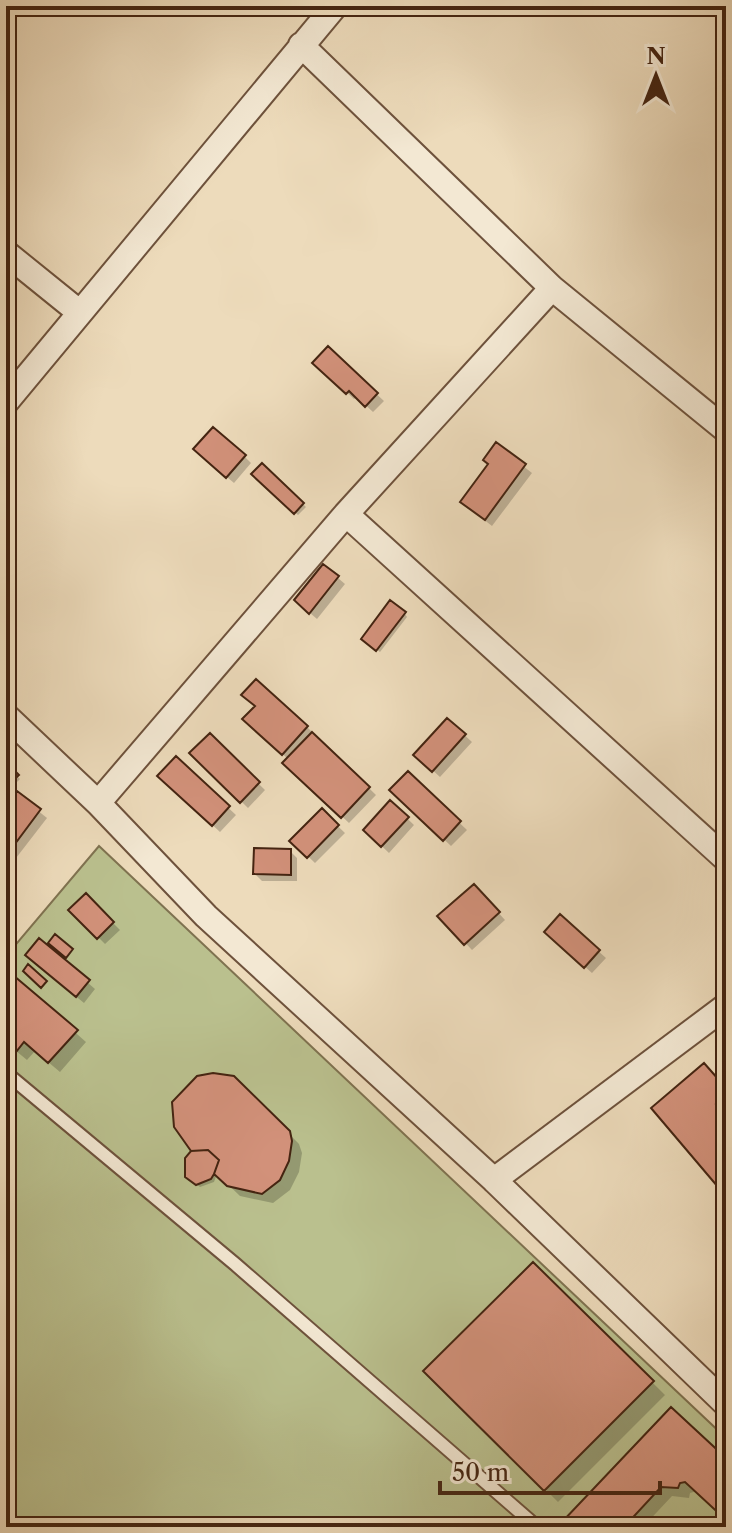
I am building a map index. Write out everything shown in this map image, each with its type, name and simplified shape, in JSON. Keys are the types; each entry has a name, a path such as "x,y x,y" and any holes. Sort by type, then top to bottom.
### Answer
{"street":[{"path":"6,402 335,6"},
{"path":"301,45 552,288 726,430"},
{"path":"6,253 79,312"},
{"path":"98,803 346,514 552,288"},
{"path":"346,514 726,859"},
{"path":"6,716 98,803 206,916 721,1390"},
{"path":"494,1180 726,1006"}],"lane":[{"path":"6,1073 235,1264 530,1525"}],"green space":[{"path":"99,846 726,1438 726,1527 6,1527 6,956"}],"building":[{"path":"328,346 378,393 365,407 312,363"},
{"path":"213,427 246,455 226,478 193,449"},
{"path":"496,442 526,464 485,520 460,502 488,464 483,460"},
{"path":"262,463 304,503 294,514 251,474"},
{"path":"323,564 339,576 309,614 294,600"},
{"path":"390,600 406,612 376,651 361,639"},
{"path":"256,679 308,726 282,755 242,719 255,706 241,695"},
{"path":"447,718 466,734 432,772 413,755"},
{"path":"312,732 370,787 341,818 282,763"},
{"path":"210,733 260,782 240,803 189,753"},
{"path":"176,756 230,806 212,826 157,776"},
{"path":"6,762 19,775 6,787"},
{"path":"408,771 461,821 443,841 389,790"},
{"path":"17,791 41,809 6,856 6,803"},
{"path":"390,800 409,817 381,847 363,830"},
{"path":"322,808 339,825 307,858 289,841"},
{"path":"254,848 291,849 291,875 253,874"},
{"path":"474,884 500,912 464,945 437,916"},
{"path":"86,893 114,922 97,939 68,910"},
{"path":"560,914 600,950 584,968 544,932"},
{"path":"55,934 73,949 66,958 48,943"},
{"path":"39,938 90,980 76,997 25,955"},
{"path":"28,964 47,981 41,988 23,971"},
{"path":"7,970 78,1030 48,1063 24,1042 16,1052 6,1043"},
{"path":"704,1063 726,1088 726,1095 716,1104 726,1116 726,1180 718,1187 651,1108"},
{"path":"213,1073 234,1076 290,1131 289,1161 280,1180 262,1194 227,1186 214,1174 219,1160 208,1150 191,1151 174,1127 172,1102 197,1076"},
{"path":"208,1150 219,1160 211,1179 196,1185 185,1177 185,1158 191,1151"},
{"path":"533,1262 654,1381 544,1491 423,1371"},
{"path":"671,1407 726,1458 726,1520 685,1482 680,1483 678,1488 661,1487 624,1527 565,1527 561,1523"}]}
